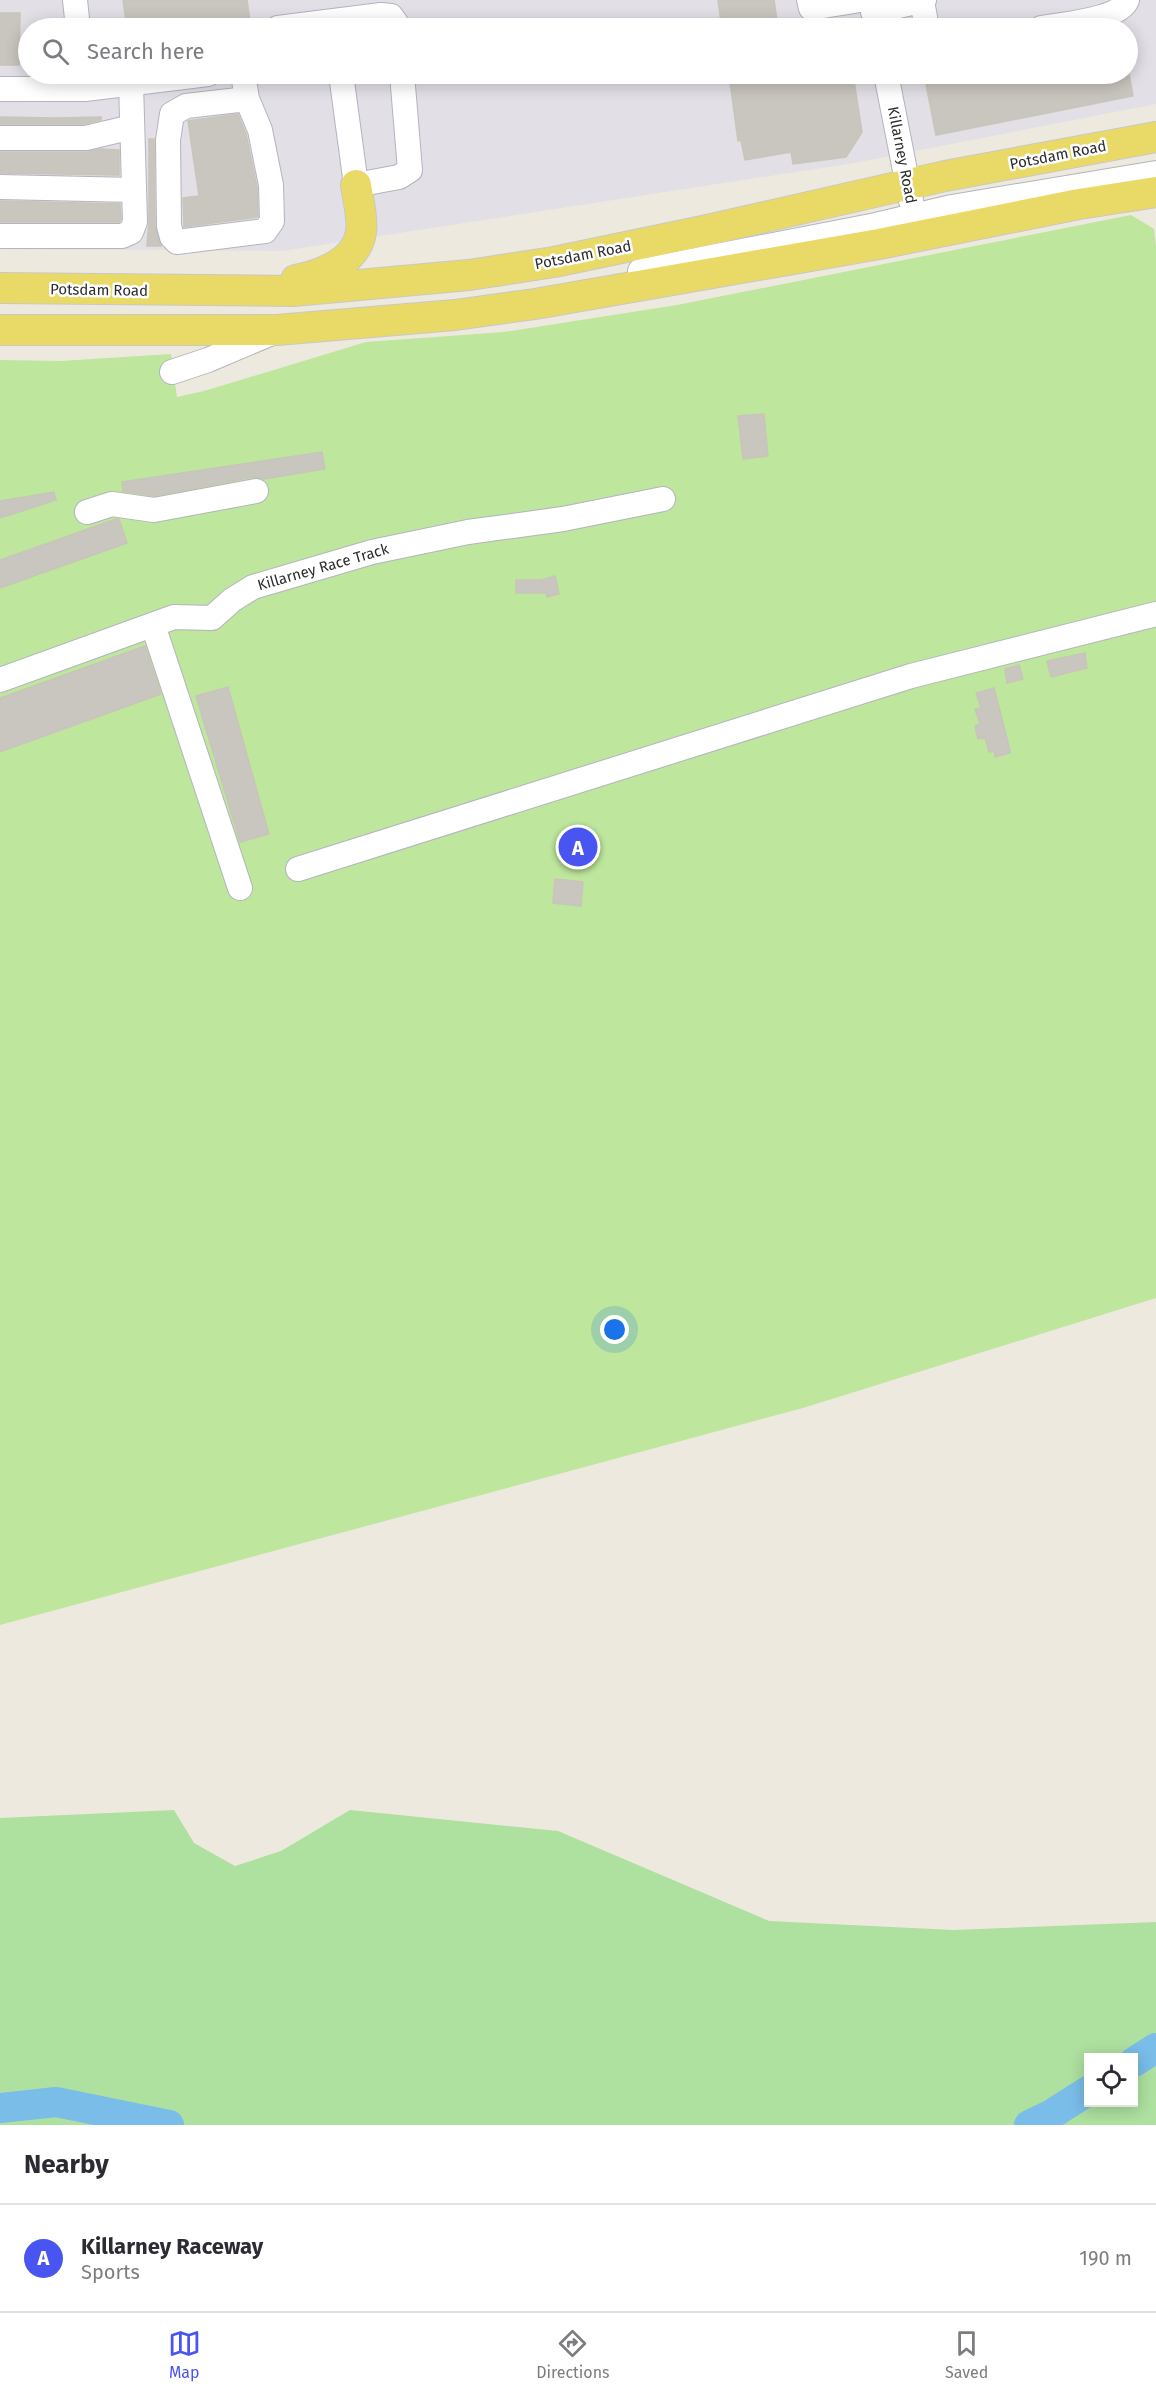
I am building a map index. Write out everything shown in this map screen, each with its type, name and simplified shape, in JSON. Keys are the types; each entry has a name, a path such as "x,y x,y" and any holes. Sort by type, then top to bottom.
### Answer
{"main road":[{"name":"Potsdam Road","path":"0,330 277,330 377,323 535,304 912,210 1156,137"},
{"path":"231,291 305,278 327,271 341,262 354,248 360,235 356,185"},
{"name":"Potsdam Road","path":"0,288 293,291 388,284 522,267 703,231 912,210 1148,200"}],"street":[{"path":"75,0 77,18"},
{"path":"809,0 811,8 870,10 923,0 926,18"},
{"path":"1092,18 1112,14 1125,6 1127,0"},
{"path":"357,18 381,15 392,18"},
{"path":"0,89 60,84"},
{"path":"0,236 122,236 129,234 134,228 131,84"},
{"path":"245,84 247,99 260,130 271,185 272,221 270,226 265,231 177,242 172,237 169,226 168,140 172,114 186,106 247,99"},
{"path":"342,84 356,185 399,177 410,171 403,84"},
{"name":"Killarney Road","path":"888,84 912,210"},
{"path":"0,138 86,138 132,127"},
{"path":"0,301 121,303 302,301 458,287 912,210 1156,164"},
{"path":"0,319 195,321 284,319 459,303 549,289 912,210 952,207 1156,173"},
{"path":"0,187 134,190"},
{"path":"172,372 208,360 277,330"},
{"path":"87,512 112,504 154,510 256,490"},
{"name":"Killarney Race Track","path":"0,680 174,618 212,618 232,600 253,587 402,544 563,519 663,499"},
{"path":"298,869 911,676 1156,614"},
{"path":"153,625 240,888"}],"shaded area":[{"path":"0,0 1156,0 1156,104 854,163 282,251 0,249"}],"green space":[{"path":"1131,215 1154,229 1156,247 1156,1298 803,1408 0,1625 0,360 61,361 171,354 177,397 366,342 504,332 677,305"},
{"path":"174,1810 194,1843 235,1866 281,1851 350,1810 558,1831 769,1921 953,1930 1156,1922 1156,2125 0,2125 0,1818"}],"building":[{"path":"123,0 247,0 249,18 126,18"},
{"path":"718,0 774,0 777,18 721,18"},
{"path":"0,13 20,13 18,18 18,65 0,65"},
{"path":"730,84 855,84 862,132 846,157 793,164 791,152 745,160 741,140 738,141"},
{"path":"926,84 1131,84 1133,96 936,135"},
{"path":"238,114 246,134 257,187 258,217 184,227 183,198 199,196 188,121"},
{"path":"0,117 101,117 101,120 84,124 0,124"},
{"path":"149,139 154,139 155,226 161,246 147,246"},
{"path":"100,149 119,150 119,175 0,173 0,152 86,152"},
{"path":"0,201 120,204 121,219 119,222 0,222"},
{"path":"764,414 768,456 743,459 738,416"},
{"path":"322,452 325,469 264,479 253,477 154,496 123,491 122,482"},
{"path":"54,492 56,500 0,518 0,501"},
{"path":"119,519 127,543 0,588 0,560"},
{"path":"555,576 559,594 547,597 546,593 516,593 516,580 541,580"},
{"path":"145,646 161,694 0,752 0,698"},
{"path":"1085,653 1087,668 1051,677 1047,661"},
{"path":"1019,665 1023,679 1007,683 1005,669"},
{"path":"228,687 269,834 240,842 196,696"},
{"path":"994,688 1010,750 1010,753 995,757 994,751 989,752 985,738 978,739 975,726 980,724 975,709 981,708 976,693"},
{"path":"555,879 583,882 581,906 553,903"}],"waterway":[{"path":"1138,2059 1156,2048"},
{"path":"1029,2125 1052,2114 1084,2094"},
{"path":"0,2108 56,2102 169,2125"}],"place":[{"name":"Killarney Raceway","path":"578,847"}]}
